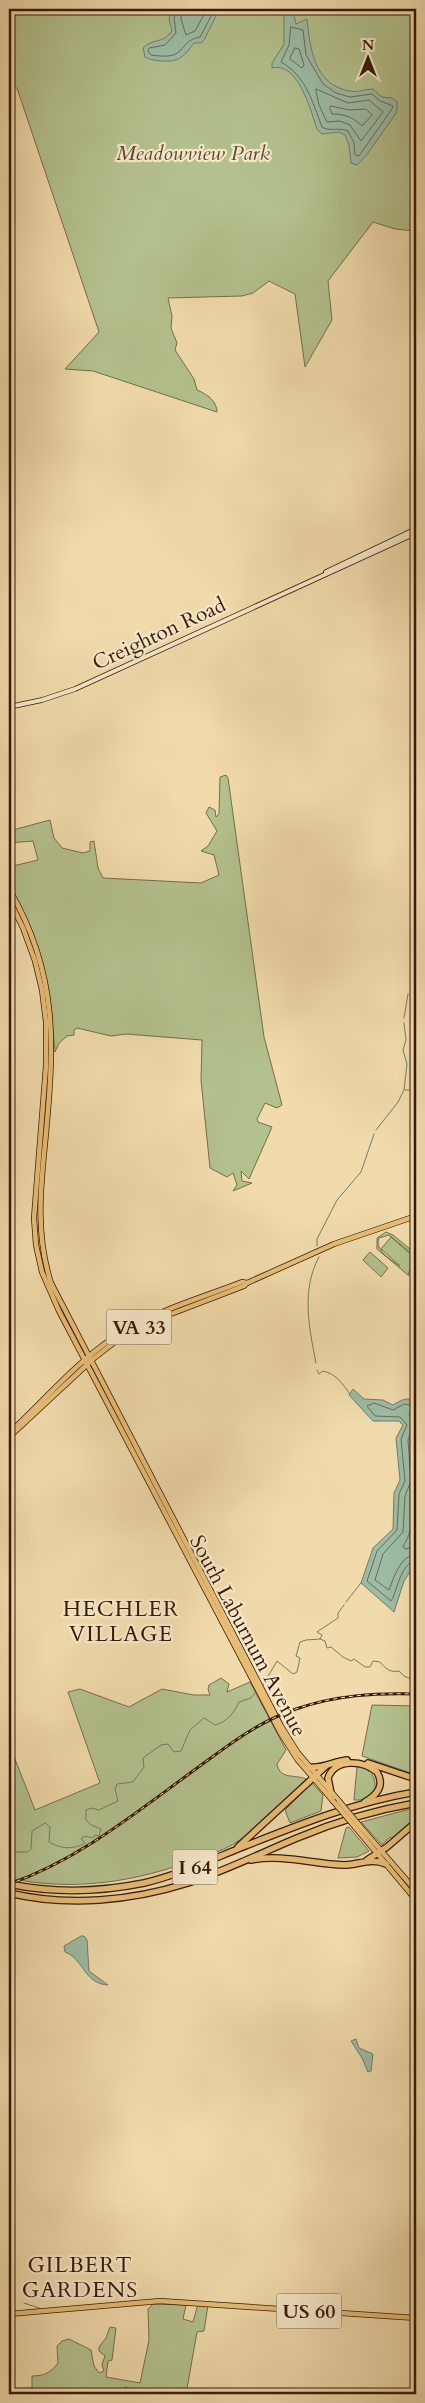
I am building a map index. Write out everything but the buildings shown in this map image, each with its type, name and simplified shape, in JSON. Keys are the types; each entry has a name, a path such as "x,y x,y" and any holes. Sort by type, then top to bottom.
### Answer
{"highway":[{"path":"310,1767 326,1766 338,1761 357,1760 416,1779"},
{"path":"331,1793 328,1778 337,1766 357,1764 372,1768 380,1778 379,1790 374,1796 358,1805"},
{"path":"228,1854 248,1840 326,1766"},
{"name":"I 64","path":"9,1884 69,1891 125,1886 176,1874 317,1818 358,1805 416,1792"},
{"name":"I 64","path":"11,1894 77,1900 130,1897 188,1883 342,1821 416,1803"},
{"path":"364,1861 380,1852 416,1822"},
{"path":"237,1864 276,1857 344,1864 364,1861 378,1861 386,1864"}],"main road":[{"name":"Creighton Road","path":"317,577 334,567 416,529"},
{"name":"Creighton Road","path":"9,707 46,699 75,689 416,533"},
{"path":"9,889 36,947 50,1010 52,1062 39,1212 41,1245 47,1270 56,1294 88,1361"},
{"path":"9,899 23,928 35,961 46,1022 46,1074 34,1208 36,1245 47,1287 88,1361"},
{"name":"VA 33","path":"9,1437 110,1340 136,1324 242,1282 247,1283 334,1244 416,1216"},
{"name":"VA 33","path":"9,1433 88,1361"},
{"name":"South Laburnum Avenue","path":"88,1361 106,1402 280,1732 294,1756 339,1801 357,1826"},
{"name":"South Laburnum Avenue","path":"88,1361 116,1408 281,1726 333,1801 416,1891"},
{"path":"106,1402 116,1408"},
{"name":"South Laburnum Avenue","path":"380,1852 386,1864 416,1900"},
{"name":"US 60","path":"9,2314 160,2301 416,2318"}],"green space":[{"name":"Meadowview Park","path":"9,9 416,9 416,231 395,229 373,222 328,281 332,320 305,367 295,294 269,281 253,293 242,296 168,298 172,316 171,328 177,343 175,350 194,379 197,390 211,398 217,408 217,412 93,371 65,369 99,332 17,88 9,87"},
{"path":"226,775 228,778 264,1037 282,1105 277,1108 265,1103 257,1119 258,1122 272,1127 249,1179 241,1171 242,1181 252,1183 233,1191 237,1185 233,1173 227,1177 210,1168 201,1080 202,1040 126,1034 111,1036 77,1028 74,1030 74,1035 67,1036 59,1043 55,1052 50,999 41,957 28,922 9,886 9,867 38,860 33,841 9,843 9,831 50,820 54,838 62,848 83,853 90,851 90,842 94,841 98,868 103,878 201,883 219,875 214,855 201,851 208,846 217,831 206,813 209,807 215,810 216,817 219,814 220,777"},
{"path":"386,1232 393,1235 416,1254 416,1257 389,1235 379,1238 378,1242 381,1251 400,1266 381,1249 391,1237 416,1259 416,1263 408,1273 416,1276 408,1275 377,1249 377,1238"},
{"path":"370,1252 388,1268 381,1277 363,1260"},
{"path":"221,1678 229,1684 227,1692 250,1682 286,1750 277,1764 279,1769 288,1776 306,1779 271,1814 252,1831 228,1847 151,1874 128,1879 80,1884 56,1884 9,1878 9,1744 35,1810 100,1783 68,1692 80,1689 129,1707 162,1689 194,1695 210,1695 209,1685"},
{"path":"372,1705 416,1706 416,1775 362,1756"},
{"path":"357,1767 366,1769 372,1774 375,1781 375,1790 368,1797 354,1800"},
{"path":"312,1783 323,1795 321,1811 290,1823 285,1810"},
{"path":"414,1808 416,1810 416,1819 382,1845 361,1822"},
{"path":"349,1827 369,1851 357,1857 338,1858 346,1828"},
{"path":"153,2304 186,2305 183,2319 193,2322 198,2304 208,2305 204,2331 197,2332 186,2394 136,2394 137,2391 125,2387 123,2394 9,2394 9,2389 32,2388 32,2376 49,2372 58,2363 57,2346 62,2341 69,2339 91,2350 94,2366 99,2373 104,2371 102,2365 105,2356 99,2351 99,2347 106,2338 110,2327 116,2328 112,2360 108,2361 106,2377 140,2383 149,2340 148,2309"}],"water":[{"path":"172,9 222,9 217,14 204,40 201,43 194,43 180,58 173,61 161,61 145,57 143,48 150,43 165,38 172,31 169,19"},
{"path":"284,9 292,9 296,24 307,19 312,53 321,73 329,81 338,87 350,91 356,92 373,89 382,97 392,98 397,102 397,112 368,153 357,165 351,163 349,145 345,135 339,132 322,134 317,129 307,100 296,79 289,72 281,68 272,68 272,63 284,44"},
{"path":"353,1389 364,1399 383,1400 393,1405 407,1399 416,1402 416,1563 404,1581 394,1612 361,1583 373,1548 393,1529 394,1493 400,1480 396,1438 403,1425 399,1421 373,1421 349,1395"},
{"path":"84,1936 87,1940 89,1971 108,1985 100,1984 94,1980 71,1955 65,1952 64,1946"},
{"path":"356,2039 359,2048 373,2054 371,2071 368,2072 351,2041"}],"waterway":[{"path":"404,1018 408,994"},
{"path":"376,1130 398,1102 404,1090 407,1064 403,1050 406,1040 404,1023"},
{"path":"405,1090 416,1090"},
{"path":"317,1246 317,1239 337,1200 361,1172 374,1134"},
{"path":"316,1363 309,1322 308,1296 313,1270 319,1257"},
{"path":"317,1370 319,1374 323,1371 335,1377 350,1394"},
{"path":"346,1602 361,1583"},
{"path":"263,1685 277,1661 293,1674 297,1672 300,1658 296,1656 300,1642 320,1639 322,1635 317,1632 338,1618 338,1613 344,1605"},
{"path":"320,1639 325,1641 327,1648 331,1647 351,1661 354,1659 365,1667 370,1667 373,1661 380,1662 388,1670 399,1671 404,1676 416,1681"},
{"path":"9,1852 28,1852 31,1849 32,1831 45,1823 50,1827 49,1842 62,1847 72,1848 85,1843 81,1839 85,1836 93,1838 95,1835 99,1836 101,1829 91,1825 86,1820 86,1810 91,1808 99,1810 118,1801 115,1789 117,1784 133,1782 144,1767 143,1758 161,1745 168,1744 174,1752 181,1751 190,1730 204,1718 215,1725 223,1722 239,1702 251,1698 256,1692"},
{"path":"24,2303 42,2309"}],"railway":[{"path":"9,1884 59,1862 105,1835 242,1736 282,1714 311,1704 341,1698 386,1694 416,1694"}],"district":[{"name":"HECHLER VILLAGE","path":"121,1622"},
{"name":"GILBERT GARDENS","path":"80,2278"}]}
